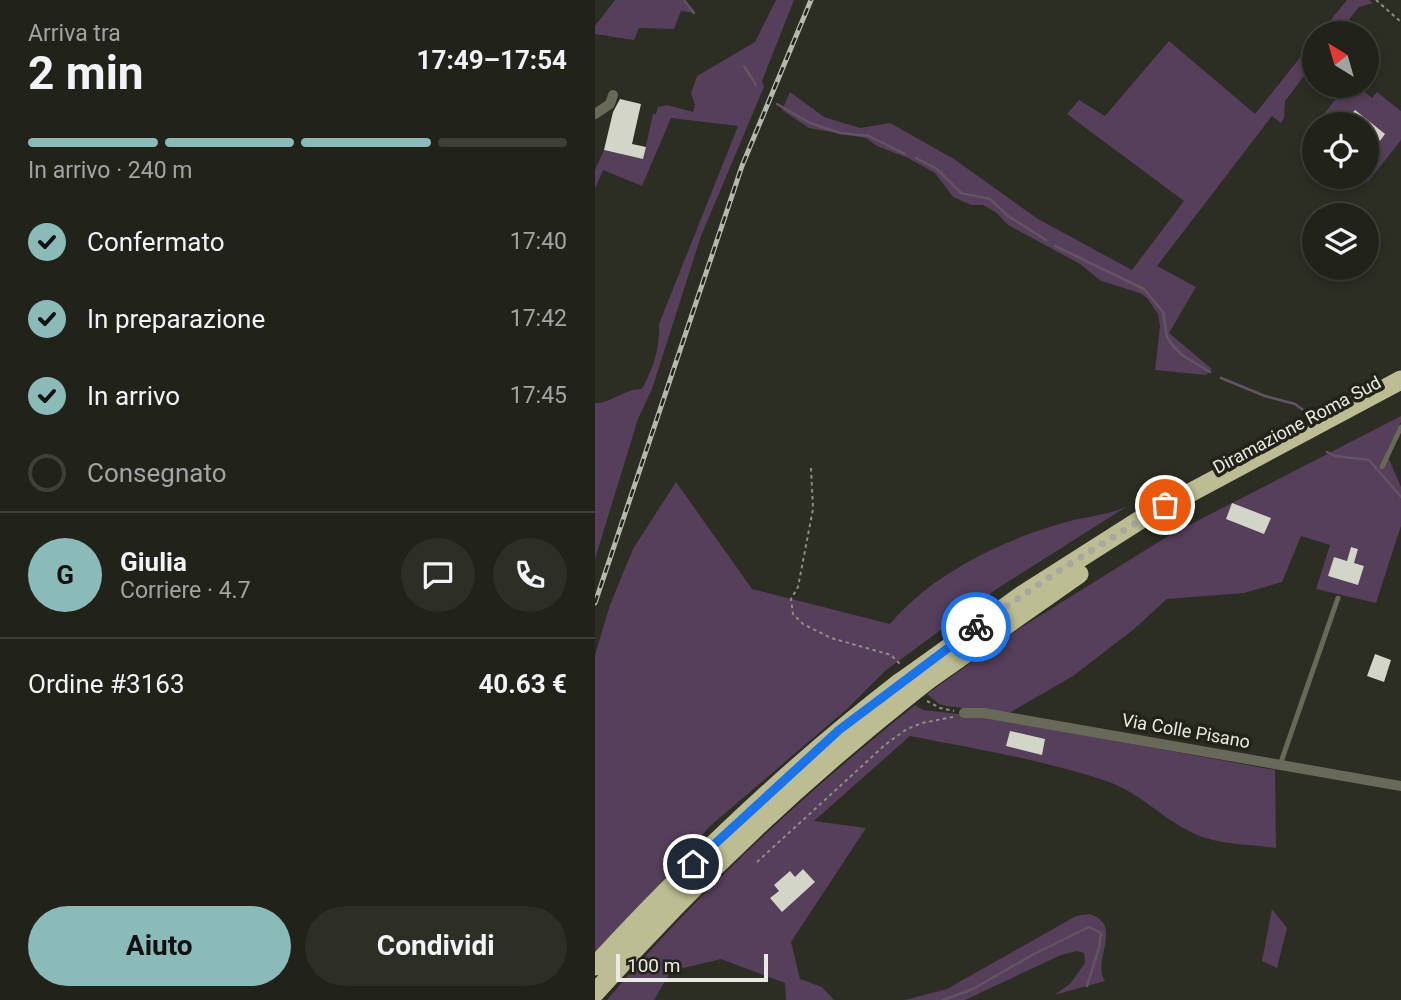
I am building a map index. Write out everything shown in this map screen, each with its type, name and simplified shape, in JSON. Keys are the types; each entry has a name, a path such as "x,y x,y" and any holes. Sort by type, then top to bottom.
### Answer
{"highway":[{"name":"Diramazione Roma Sud","path":"595,993 743,840 913,682 1040,583 1143,518 1401,380"},
{"name":"Diramazione Roma Sud","path":"595,966 740,819 821,745 1149,529 1401,395"}],"street":[{"path":"595,114 610,104 613,95"},
{"name":"Via Colle Pisano","path":"964,713 984,713 1401,786"}],"lane":[{"path":"1382,467 1401,427"},
{"path":"1280,765 1338,597"}],"path":[{"path":"1376,0 1401,22"},
{"path":"811,468 813,509 798,587 791,599 793,614 803,624 831,638 891,655 928,702 940,708 964,713"},
{"path":"757,862 886,744 907,729 922,723 945,721 964,713"}],"shaded area":[{"path":"615,0 684,0 694,13 681,11 674,29 639,28 634,40 595,34 595,26"},
{"path":"776,0 794,0 762,81 764,87 701,236 652,389 638,419 595,559 595,403 642,389 653,365 659,324 738,126 671,118 642,186 603,170 595,189 595,170 604,150 643,159 653,114 656,114 658,107 667,105 693,112 695,105 691,93 697,76 755,42"},
{"path":"1347,0 1369,0 1373,3 1359,7 1348,21 1330,21"},
{"path":"1169,41 1255,114 1302,55 1302,79 1285,101 1281,123 1272,116 1157,266 1196,287 1169,333 1212,369 1206,375 1155,370 1160,326 1158,314 1140,293 1101,281 1080,264 1008,225 997,213 983,205 971,205 953,197 935,173 908,158 877,146 866,138 809,128 782,110 790,92 824,117 860,128 890,123 954,159 1038,219 1132,270 1184,201 1067,114 1079,100 1105,116"},
{"path":"1379,94 1401,111 1401,140 1379,168 1379,112 1325,112 1337,98 1379,98"},
{"path":"1401,416 1401,422 1386,452 1401,487 1401,526 1376,603 1316,589 1330,545 1301,536 1282,582 1244,593 1167,599 1133,630 1073,676 1009,713 946,706 927,694 1014,632 1168,536","holes":["1351,547 1358,549 1354,563 1364,566 1358,585 1328,576 1334,557 1347,561"]},
{"path":"676,482 752,589 890,624 928,588 974,558 1049,527 1126,507 995,590 885,671 847,709 709,827 595,958 595,655 610,605 633,549"},
{"path":"915,705 923,710 985,717 1275,770 1276,848 1242,845 1197,835 1120,787 1085,774 910,736 814,821 866,828 791,942 800,979 822,987 834,1000 786,1000 785,983 721,959 671,971 654,1000 607,1000 678,920 754,845 833,773","holes":["803,869 815,882 782,911 770,898 779,891 774,885 795,877"]},
{"path":"1272,909 1287,928 1277,968 1262,961"},
{"path":"1089,914 1105,926 1102,973 1105,981 1054,995 1070,984 1085,963 1084,953 1077,951 1061,955 965,1000 905,1000 947,989 1076,916"}],"building":[{"path":"620,99 641,104 632,144 646,147 643,159 604,150 613,112"},
{"path":"1379,129 1385,134 1379,142"},
{"path":"1232,503 1271,518 1264,534 1226,519"},
{"path":"1351,547 1358,549 1354,563 1364,566 1358,585 1328,576 1334,557 1347,561"},
{"path":"1375,654 1391,660 1384,682 1367,676"},
{"path":"1010,731 1045,739 1042,755 1006,746"},
{"path":"803,869 815,882 782,912 770,898 779,891 774,885 790,871 795,877"}],"waterway":[{"path":"684,0 694,13"},
{"path":"744,66 756,85"},
{"path":"777,104 810,123 840,133 869,136 905,154"},
{"path":"916,158 937,169 961,193 990,199 1008,216 1046,240"},
{"path":"1055,246 1144,289 1163,312 1167,337 1173,346 1182,355 1210,372"},
{"path":"1221,378 1265,396 1295,404 1303,410"},
{"path":"1327,452 1335,456 1369,460 1401,497"},
{"path":"943,1000 973,989 1034,954 1089,927 1101,933 1087,986"}],"railway":[{"path":"595,603 742,166 811,0"}],"way so far":[{"path":"976,627 1060,570 1165,505"}],"route":[{"path":"693,864 839,730 976,627"}]}
